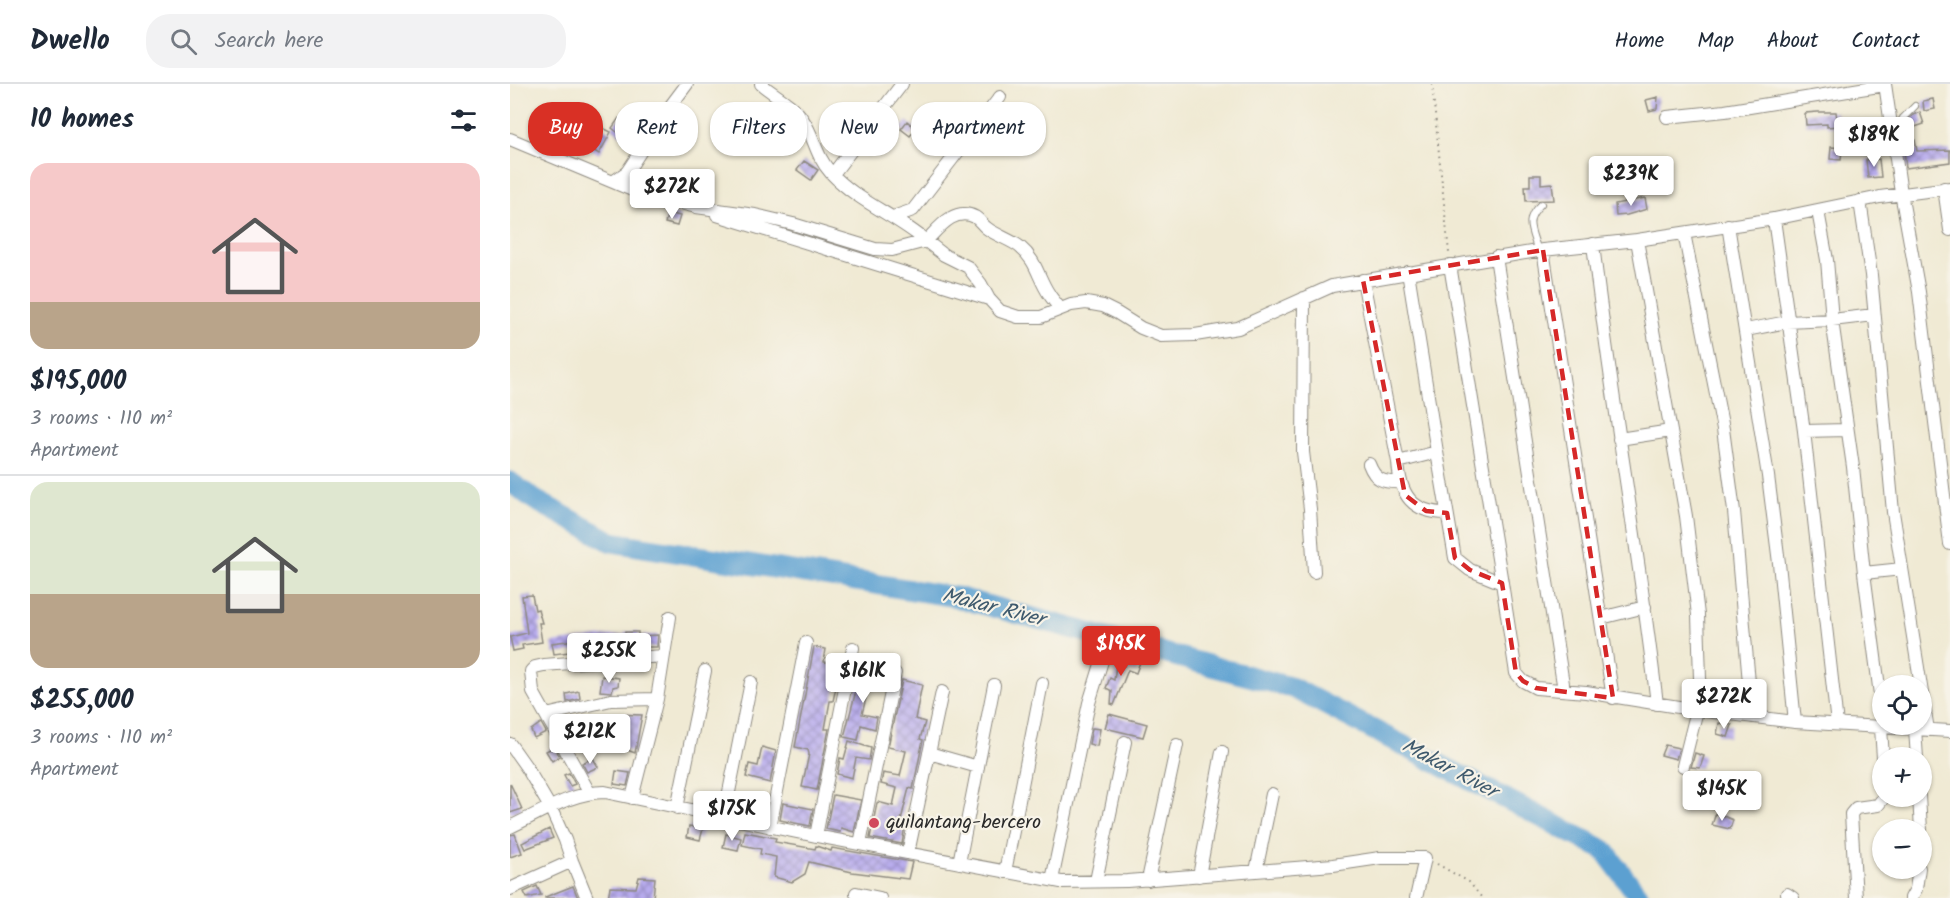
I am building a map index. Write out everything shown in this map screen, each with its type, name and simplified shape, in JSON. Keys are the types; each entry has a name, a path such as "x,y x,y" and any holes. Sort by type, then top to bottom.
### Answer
{"street":[{"path":"613,182 627,172 663,116 687,84"},
{"path":"761,84 798,113 805,122 815,149 832,174 862,198 893,217 944,255 968,267 981,284 988,299 1000,311 1018,317 1041,317 1071,305 1086,303 1118,312 1141,328 1161,336 1195,335 1238,328 1332,286 1363,280 1541,250 1637,240 1774,219 1901,193 1947,188 1950,230"},
{"path":"832,174 902,84"},
{"path":"1667,117 1725,111 1885,85 1919,292 1950,544"},
{"path":"893,217 913,210 1000,97"},
{"path":"510,139 637,192 677,202 988,299"},
{"path":"627,172 637,192"},
{"path":"1860,201 1868,244 1893,512 1918,675"},
{"path":"677,202 774,219 875,249 892,250 926,242 945,220 957,215 968,214 977,217 986,228 1019,246 1031,258 1048,293 1060,309"},
{"path":"1818,211 1827,260 1832,320 1853,467 1877,675"},
{"path":"1774,219 1804,431 1837,724"},
{"path":"1728,225 1746,330 1779,563 1795,722"},
{"path":"1684,233 1723,429 1734,511 1752,717"},
{"path":"1637,240 1686,516 1698,615 1699,710 1683,766"},
{"path":"1593,244 1618,439 1646,608 1657,704"},
{"path":"1541,250 1613,698"},
{"path":"1496,257 1564,690"},
{"path":"1450,265 1516,673 1523,681 1536,688 1752,717 1872,726"},
{"path":"1408,273 1437,452 1441,513 1450,530 1455,558 1470,570 1502,583"},
{"path":"1363,280 1405,495 1414,504 1441,513"},
{"path":"1304,298 1303,452 1314,572"},
{"path":"1746,330 1787,322 1874,315"},
{"path":"1804,431 1847,430"},
{"path":"1618,439 1671,431"},
{"path":"1398,462 1437,452"},
{"path":"1369,464 1379,480 1401,483"},
{"path":"1864,573 1902,569"},
{"path":"1601,618 1646,608"},
{"path":"632,798 657,699 670,617"},
{"path":"770,827 806,643"},
{"path":"816,836 853,648"},
{"path":"1052,880 1089,703 1106,648"},
{"path":"589,792 533,692 531,671 535,667 663,656"},
{"path":"677,808 705,671"},
{"path":"860,844 895,673"},
{"path":"724,817 751,682"},
{"path":"1005,872 1042,683"},
{"path":"959,863 994,685"},
{"path":"908,853 942,692"},
{"path":"546,715 610,700 657,699"},
{"path":"1932,730 1950,731"},
{"path":"1096,881 1125,742"},
{"path":"510,744 527,768 550,809 565,840 587,898"},
{"path":"1148,880 1177,745"},
{"path":"1199,876 1222,752"},
{"path":"929,753 978,767"},
{"path":"510,827 573,797 589,792 605,792 770,827 1052,880 1148,880 1380,858 1425,858 1416,898"},
{"path":"1256,871 1272,794"},
{"path":"1856,898 1851,814 1856,808 1872,806"},
{"path":"510,889 572,861"},
{"path":"1911,898 1916,889 1917,879"},
{"path":"856,893 880,898"}],"lane":[{"path":"1893,135 1903,117 1916,106"},
{"path":"1541,204 1532,212 1530,221 1541,250"}],"path":[{"path":"1432,84 1450,265"},
{"path":"1425,858 1468,882 1482,898"}],"highlighted area":[{"path":"1543,250 1613,698 1536,688 1523,681 1516,673 1502,583 1470,570 1455,558 1447,513 1426,511 1405,495 1363,280"}],"building":[{"path":"1658,97 1657,109 1649,111 1646,100"},
{"path":"1933,99 1935,109 1924,111 1923,101"},
{"path":"1836,112 1838,126 1806,125 1805,113"},
{"path":"1920,112 1924,124 1906,130 1907,121"},
{"path":"907,121 911,125 911,135 910,136 901,129"},
{"path":"603,128 611,132 603,147"},
{"path":"1915,140 1917,151 1950,150 1950,162 1906,168 1903,141"},
{"path":"1831,147 1842,148 1841,160 1830,159"},
{"path":"1879,159 1881,177 1868,178 1866,160"},
{"path":"804,161 818,170 811,180 797,170"},
{"path":"1530,175 1541,175 1541,184 1552,183 1554,200 1526,201 1525,186 1530,186"},
{"path":"671,179 682,183 679,192 668,189"},
{"path":"1645,198 1647,209 1616,216 1615,204"},
{"path":"668,213 680,216 677,226 665,223"},
{"path":"532,595 535,610 538,609 542,623 539,623 542,642 522,645 523,649 513,651 510,637 527,633 522,596"},
{"path":"625,632 638,632 638,636 658,635 657,647 603,647 604,650 592,649 554,654 552,643 625,635"},
{"path":"814,647 826,649 824,662 841,665 833,701 830,701 825,729 829,729 817,790 802,787 809,754 808,750 795,747"},
{"path":"1128,657 1140,662 1136,673 1128,670 1114,705 1111,704 1112,691 1106,688 1110,678 1114,680 1116,665 1124,666"},
{"path":"857,670 886,677 883,689 869,686 862,714 877,717 875,729 861,725 858,740 844,737 858,683 855,679"},
{"path":"602,676 619,678 618,686 613,687 612,692 600,691"},
{"path":"902,680 922,685 915,719 925,722 920,739 923,740 913,789 909,788 900,824 905,825 902,844 870,838 877,803 893,806 897,788 881,784 883,773 900,776 906,751 888,747"},
{"path":"579,691 580,699 567,702 566,694"},
{"path":"613,714 642,715 635,753 622,748 627,728 611,727"},
{"path":"1109,714 1147,724 1143,737 1105,728"},
{"path":"541,723 546,732 534,738 531,730"},
{"path":"1719,723 1732,725 1728,737 1717,734"},
{"path":"1092,728 1100,729 1097,746 1089,744"},
{"path":"849,741 871,748 869,760 856,758 852,778 837,774 840,758 844,759"},
{"path":"1665,745 1679,748 1676,759 1661,755"},
{"path":"554,747 560,756 552,761 546,751"},
{"path":"762,747 776,751 770,783 746,777 749,764 758,766"},
{"path":"1695,753 1704,756 1700,768 1691,767"},
{"path":"593,758 598,767 587,772 582,763"},
{"path":"616,771 630,773 627,786 614,784"},
{"path":"569,773 575,784 570,786 564,775"},
{"path":"510,783 522,809 510,813"},
{"path":"833,795 861,800 854,832 841,828 840,832 826,829"},
{"path":"783,803 813,809 810,826 780,820"},
{"path":"1716,813 1733,820 1730,829 1712,825"},
{"path":"689,826 703,829 700,840 687,837"},
{"path":"549,829 553,838 525,849 522,843"},
{"path":"745,832 776,838 775,842 815,849 816,846 831,851 832,848 912,862 908,879 852,872 809,862 805,874 792,882 774,877 776,857 760,854 761,849 742,845"},
{"path":"515,834 522,853 510,857 510,835"},
{"path":"726,834 741,838 738,850 723,847"},
{"path":"639,877 655,878 653,898 608,898 610,887 636,888"},
{"path":"537,886 541,895 527,898 524,892"},
{"path":"573,886 578,898 545,898 545,897"}],"waterway":[{"name":"Makar River","path":"510,482 535,500 612,542 956,597 1293,688 1604,850 1640,898"}],"place":[{"name":"quilantang-bercero","path":"874,823"}]}
